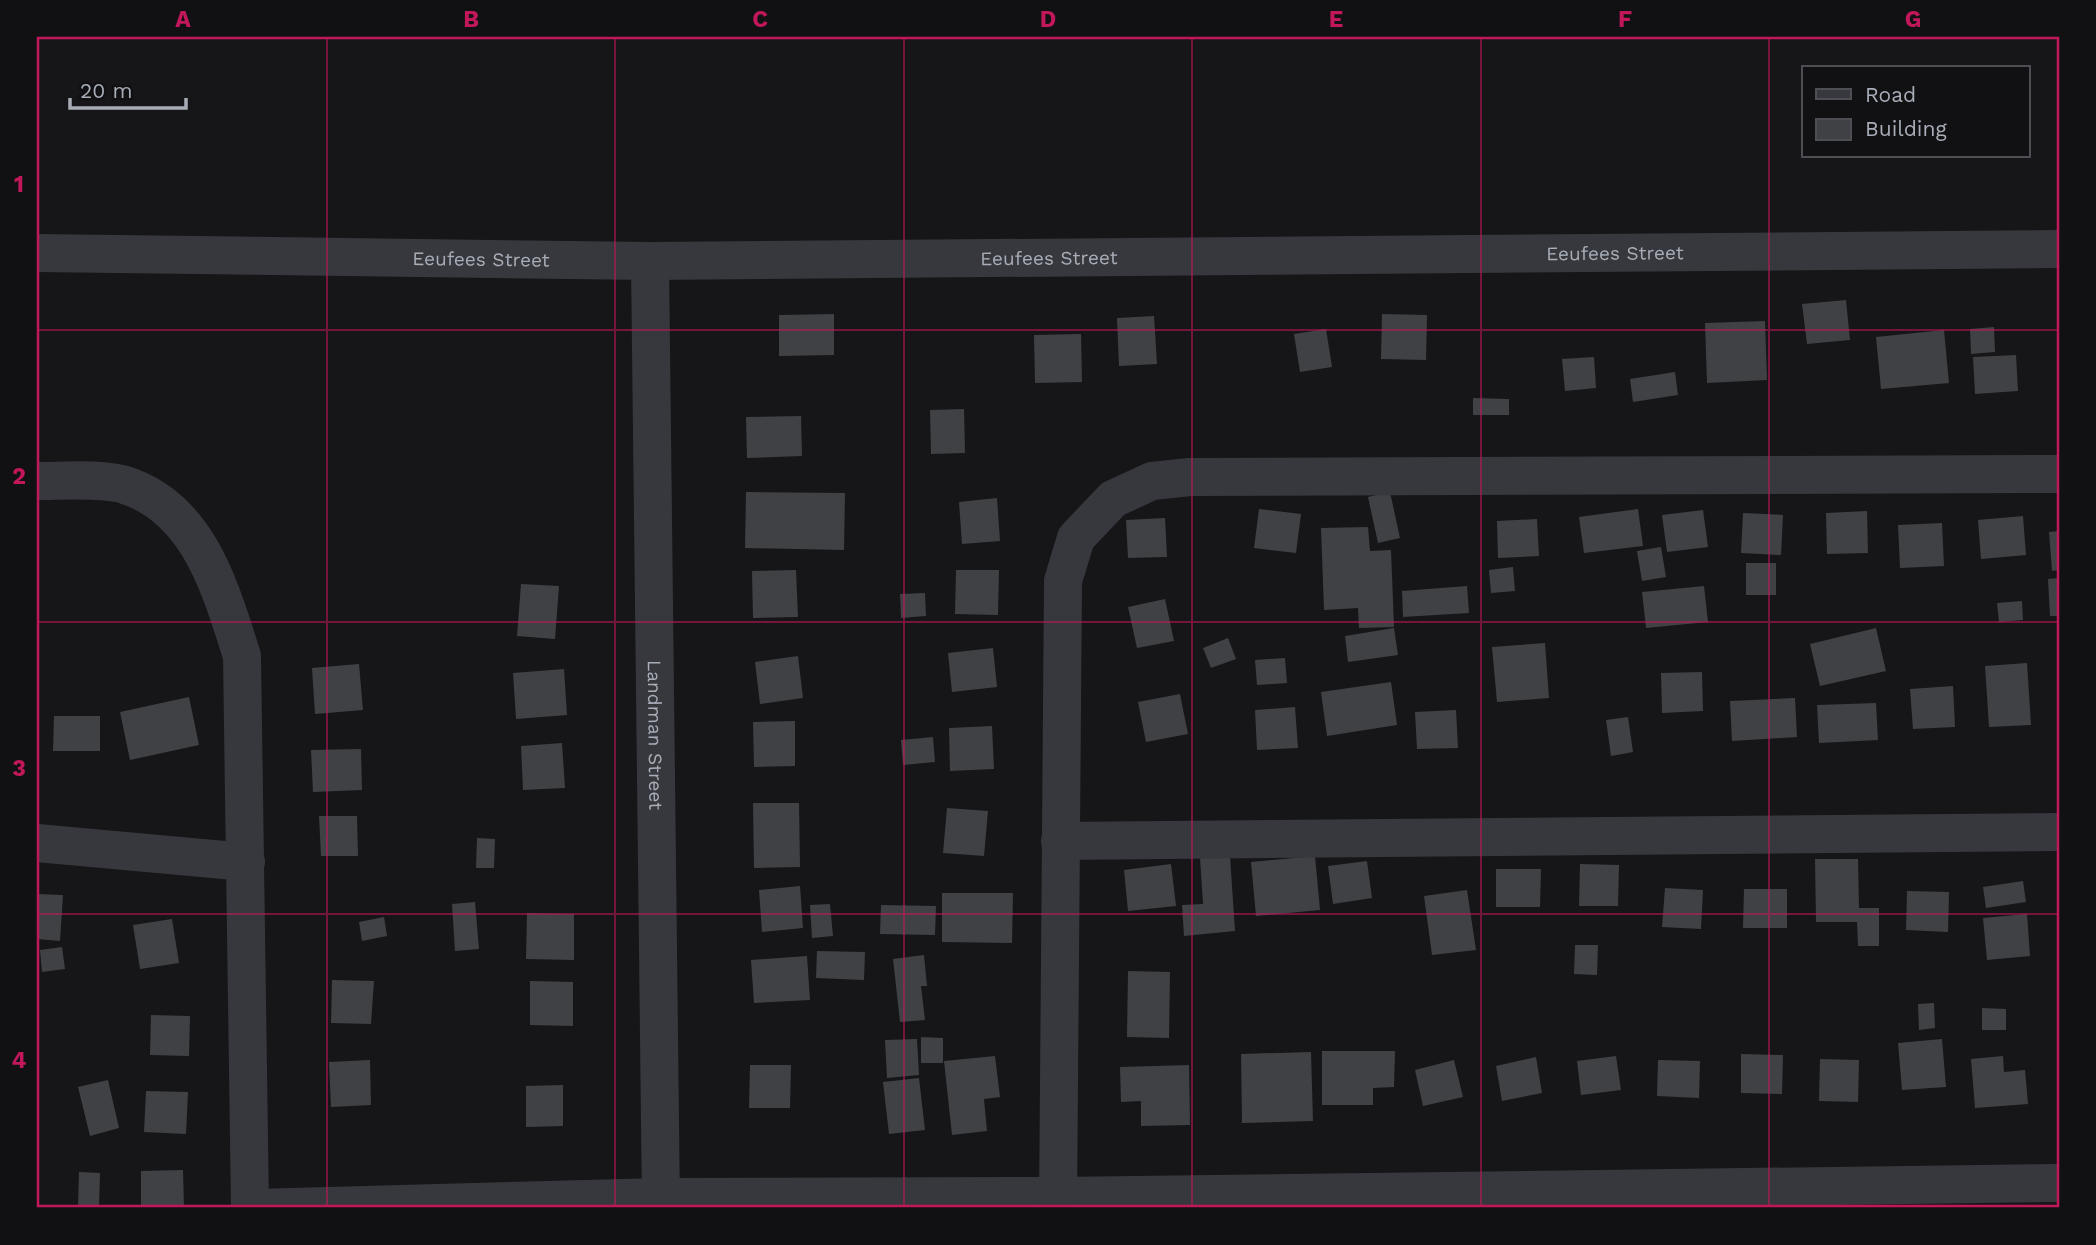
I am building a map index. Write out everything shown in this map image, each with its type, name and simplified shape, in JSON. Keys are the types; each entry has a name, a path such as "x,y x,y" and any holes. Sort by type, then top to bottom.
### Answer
{"street":[{"name":"Eeufees Street","path":"37,253 650,261 2059,249"},
{"name":"Landman Street","path":"650,261 661,1202"},
{"path":"1058,1202 1063,581 1076,538 1113,499 1153,481 1190,477 2059,474"},
{"path":"37,481 121,483 160,500 189,528 220,590 242,656 250,1208 661,1202 1058,1202 2059,1183"},
{"path":"1060,841 2059,832"},
{"path":"37,843 246,862"}],"building":[{"path":"1846,300 1850,340 1807,344 1802,304"},
{"path":"834,314 834,355 779,356 779,315"},
{"path":"1382,314 1427,315 1426,360 1381,359"},
{"path":"1154,316 1157,364 1119,366 1117,318"},
{"path":"1765,321 1767,380 1707,383 1705,323"},
{"path":"1994,327 1995,352 1971,354 1970,329"},
{"path":"1326,329 1332,367 1300,372 1294,334"},
{"path":"1944,330 1949,383 1881,389 1876,337"},
{"path":"1081,334 1082,382 1035,383 1034,335"},
{"path":"2016,355 2018,391 1975,394 1973,357"},
{"path":"1594,357 1596,388 1565,391 1562,359"},
{"path":"1675,372 1678,395 1633,402 1630,379"},
{"path":"1473,398 1509,399 1509,415 1473,415"},
{"path":"964,409 965,453 931,454 930,410"},
{"path":"801,416 802,456 747,458 746,417"},
{"path":"746,492 845,493 844,550 745,548"},
{"path":"1390,492 1400,538 1378,543 1368,497"},
{"path":"997,498 1000,541 962,544 959,502"},
{"path":"1259,509 1301,514 1296,553 1254,548"},
{"path":"1638,509 1643,546 1584,553 1579,517"},
{"path":"1703,510 1708,547 1667,552 1662,515"},
{"path":"1867,511 1868,553 1827,554 1826,513"},
{"path":"1743,513 1783,515 1781,555 1741,553"},
{"path":"2023,516 2026,555 1981,559 1978,520"},
{"path":"1165,518 1167,557 1128,558 1126,520"},
{"path":"1537,519 1539,556 1498,558 1497,521"},
{"path":"1942,523 1944,566 1900,568 1898,525"},
{"path":"1368,527 1370,551 1391,550 1394,627 1359,628 1358,608 1324,610 1321,528"},
{"path":"2059,531 2059,570 2052,571 2049,532"},
{"path":"1661,547 1666,577 1642,581 1637,551"},
{"path":"1746,563 1776,563 1776,595 1746,595"},
{"path":"1513,567 1515,591 1491,593 1489,570"},
{"path":"796,570 798,617 753,618 752,571"},
{"path":"956,570 999,570 998,615 955,614"},
{"path":"2059,578 2059,616 2050,616 2048,579"},
{"path":"521,584 559,586 555,639 517,636"},
{"path":"1467,586 1469,613 1403,617 1402,591"},
{"path":"1704,586 1708,622 1646,628 1642,592"},
{"path":"925,593 926,616 901,618 900,594"},
{"path":"1165,599 1174,641 1137,648 1128,607"},
{"path":"2022,601 2023,620 1999,622 1997,603"},
{"path":"1394,628 1398,655 1348,662 1345,636"},
{"path":"1876,628 1886,671 1820,686 1810,644"},
{"path":"1228,638 1236,659 1211,668 1203,648"},
{"path":"1545,643 1549,698 1497,702 1492,647"},
{"path":"993,648 997,687 952,692 948,653"},
{"path":"798,656 803,698 760,704 755,662"},
{"path":"1285,658 1287,683 1257,685 1255,660"},
{"path":"2027,663 2031,725 1989,727 1985,666"},
{"path":"359,664 363,710 315,714 312,668"},
{"path":"564,669 567,715 516,719 513,673"},
{"path":"1702,672 1703,711 1662,713 1661,673"},
{"path":"1391,682 1397,725 1327,736 1321,692"},
{"path":"1953,686 1955,727 1913,729 1910,689"},
{"path":"1180,694 1188,734 1146,742 1138,702"},
{"path":"189,697 199,745 130,760 120,712"},
{"path":"1795,698 1797,737 1732,741 1730,701"},
{"path":"1876,703 1878,740 1819,743 1817,705"},
{"path":"1295,707 1298,748 1257,750 1255,710"},
{"path":"1456,710 1458,748 1417,749 1415,712"},
{"path":"54,716 100,716 100,751 53,751"},
{"path":"1628,717 1633,752 1611,756 1606,720"},
{"path":"795,721 795,766 754,767 753,722"},
{"path":"992,726 994,769 950,771 949,728"},
{"path":"933,737 935,762 903,765 901,740"},
{"path":"562,743 565,788 523,790 521,746"},
{"path":"361,749 362,790 313,792 311,750"},
{"path":"753,803 799,803 800,867 754,868"},
{"path":"947,808 988,811 984,856 943,853"},
{"path":"319,816 357,816 358,856 321,856"},
{"path":"477,838 495,839 494,868 476,868"},
{"path":"1230,856 1235,931 1184,936 1182,905 1203,904 1200,858"},
{"path":"1315,856 1320,910 1256,916 1251,862"},
{"path":"1815,859 1858,859 1859,908 1879,908 1879,946 1858,946 1857,922 1816,922"},
{"path":"1367,861 1372,898 1333,904 1328,866"},
{"path":"1171,864 1176,906 1128,911 1124,870"},
{"path":"1580,864 1619,865 1618,906 1579,906"},
{"path":"1496,869 1541,869 1540,907 1496,907"},
{"path":"2023,881 2026,902 1986,908 1983,887"},
{"path":"800,886 803,928 762,932 759,890"},
{"path":"1665,888 1703,890 1701,929 1662,927"},
{"path":"1744,889 1787,889 1787,928 1743,928"},
{"path":"1467,890 1476,950 1432,955 1424,896"},
{"path":"1907,891 1949,892 1948,932 1906,930"},
{"path":"942,893 1013,893 1012,943 942,942"},
{"path":"37,894 63,895 60,941 37,939"},
{"path":"475,902 479,949 455,951 452,904"},
{"path":"830,904 833,936 812,938 810,905"},
{"path":"881,905 936,906 935,935 880,934"},
{"path":"527,913 574,914 574,960 526,959"},
{"path":"2027,914 2030,956 1987,960 1983,918"},
{"path":"384,917 387,936 362,941 359,922"},
{"path":"172,919 179,963 140,969 133,925"},
{"path":"1575,945 1598,945 1597,975 1574,974"},
{"path":"62,947 65,969 42,972 40,950"},
{"path":"817,951 865,952 864,980 816,978"},
{"path":"924,955 927,986 921,986 925,1020 900,1022 893,959"},
{"path":"807,956 810,1000 754,1003 751,960"},
{"path":"1128,971 1170,972 1169,1038 1127,1037"},
{"path":"332,980 374,981 371,1024 331,1023"},
{"path":"530,981 573,982 573,1026 530,1025"},
{"path":"1934,1003 1935,1028 1919,1030 1918,1004"},
{"path":"1982,1008 2006,1009 2006,1030 1982,1030"},
{"path":"151,1015 190,1016 189,1056 150,1055"},
{"path":"921,1037 943,1038 943,1063 921,1063"},
{"path":"917,1039 919,1075 887,1078 885,1040"},
{"path":"1942,1039 1946,1087 1902,1090 1898,1043"},
{"path":"1322,1051 1395,1051 1394,1087 1373,1088 1373,1105 1322,1105"},
{"path":"1311,1052 1313,1121 1242,1123 1241,1054"},
{"path":"1741,1054 1783,1055 1782,1094 1741,1093"},
{"path":"995,1056 1000,1097 984,1099 987,1131 952,1135 944,1061"},
{"path":"1616,1056 1621,1090 1581,1095 1577,1061"},
{"path":"2003,1056 2004,1072 2025,1070 2028,1104 1975,1108 1971,1059"},
{"path":"1536,1057 1542,1093 1502,1101 1496,1066"},
{"path":"1820,1059 1859,1060 1858,1102 1819,1101"},
{"path":"370,1060 371,1105 331,1107 329,1062"},
{"path":"1454,1060 1463,1097 1423,1106 1415,1070"},
{"path":"1658,1060 1700,1061 1699,1098 1657,1096"},
{"path":"750,1065 791,1065 790,1108 749,1108"},
{"path":"1189,1065 1190,1125 1141,1126 1141,1101 1121,1102 1120,1067"},
{"path":"919,1078 925,1130 889,1134 883,1082"},
{"path":"108,1080 119,1128 90,1136 78,1087"},
{"path":"563,1085 563,1126 526,1127 526,1086"},
{"path":"146,1091 188,1092 186,1134 144,1132"},
{"path":"183,1170 184,1208 141,1208 141,1171"},
{"path":"79,1172 100,1173 99,1208 78,1208"}]}
